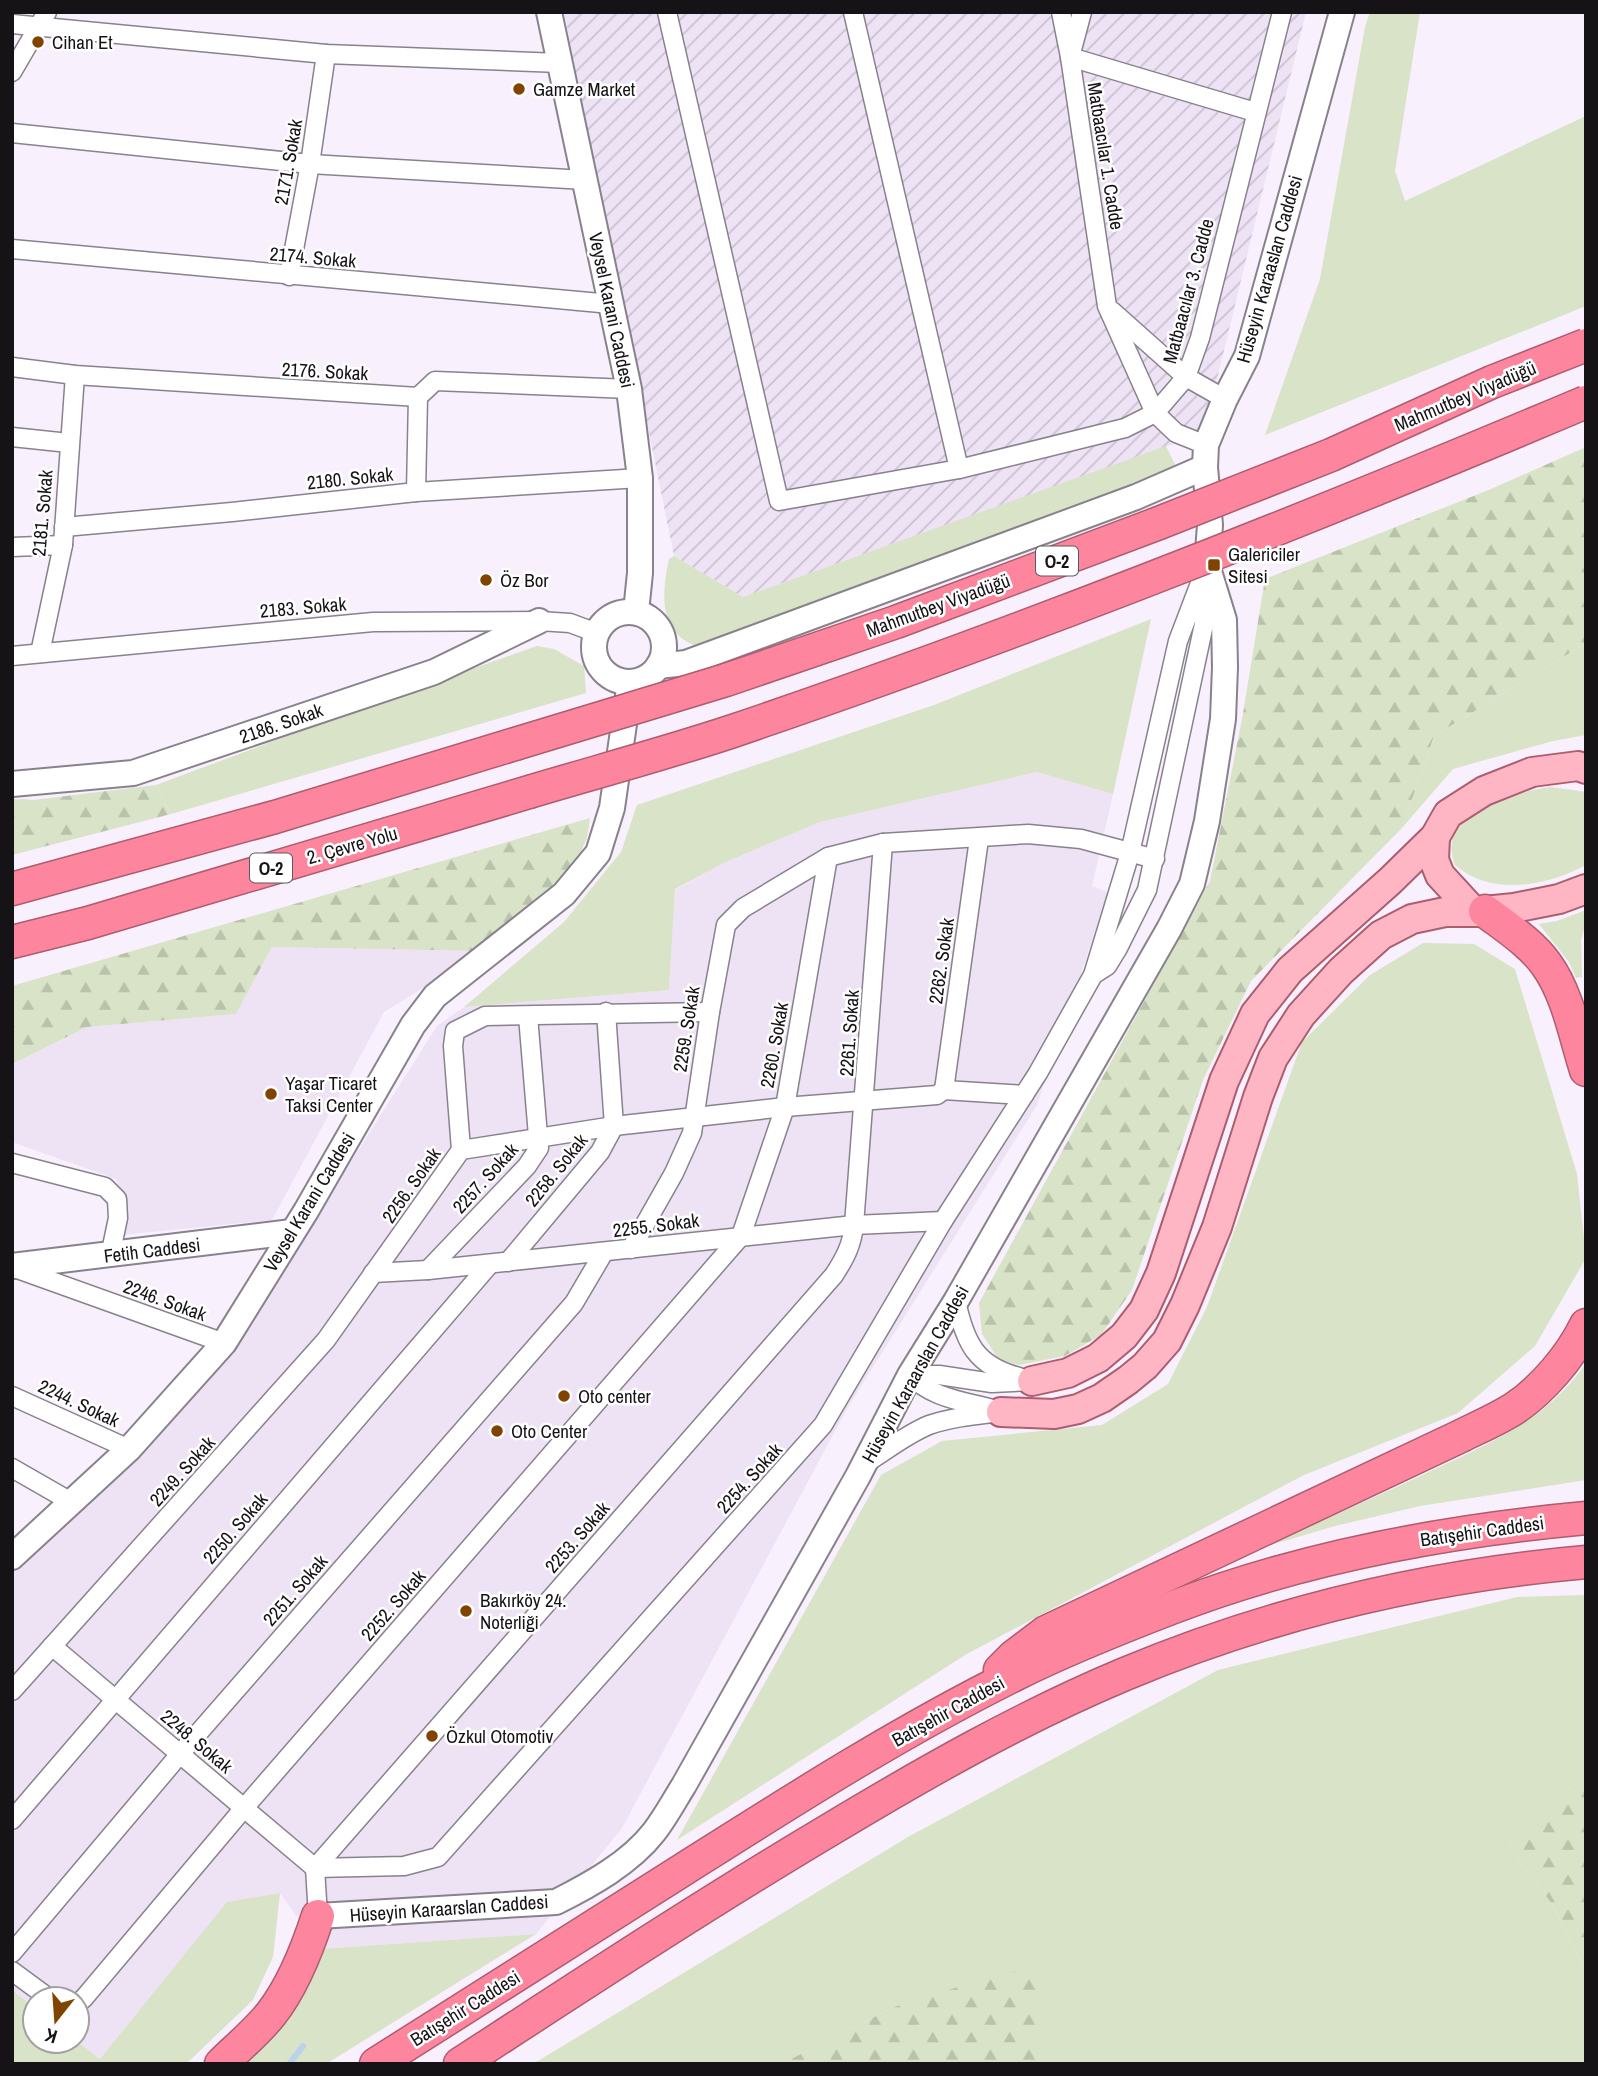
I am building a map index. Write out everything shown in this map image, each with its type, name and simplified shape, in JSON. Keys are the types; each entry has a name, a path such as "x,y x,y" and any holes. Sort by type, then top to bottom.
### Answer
{"highway":[{"path":"1492,382 1586,336"},
{"name":"Mahmutbey Viyadüğü","path":"12,889 275,817 726,680 896,622 1331,455 1492,382 1586,345"},
{"name":"2. Çevre Yolu","path":"12,942 88,923 727,733 963,651 1216,555 1586,402"},
{"path":"1480,912 1530,946 1546,964 1560,989 1586,1070"},
{"path":"981,1692 1013,1657 1046,1632 1461,1436 1516,1407 1546,1381 1586,1325"},
{"name":"Batışehir Caddesi","path":"376,2064 788,1802 981,1692 1075,1646 1174,1606 1266,1577 1425,1539 1515,1525 1586,1518"},
{"path":"460,2064 867,1807 948,1760 1092,1688 1154,1662 1251,1628 1335,1603 1444,1580 1586,1562"},
{"path":"220,2064 271,2015 288,1989 307,1949 318,1916"}],"main road":[{"name":"Veysel Karani Caddesi","path":"549,12 629,389 640,478 640,573 636,612"},
{"name":"Hüseyin Karaaslan Caddesi","path":"1207,566 1210,526 1205,456 1225,399 1247,356 1342,12"},
{"path":"658,666 664,645 656,624 636,612 624,612 603,623 594,644 595,656 600,666 608,675 619,680 641,680 658,666 686,663 1136,497 1205,456"},
{"name":"Hüseyin Karaarslan Caddesi","path":"318,1916 556,1902 583,1889 628,1858 653,1833 684,1785 863,1465 910,1375 956,1301 1192,884 1207,821 1223,719 1224,620 1207,566"},
{"name":"2186. Sokak","path":"12,784 133,773 434,672 539,621"},
{"name":"Veysel Karani Caddesi","path":"12,1557 129,1449 224,1343 413,1025 435,996 564,894 598,853 612,808 630,682"},
{"path":"1032,1381 1068,1373 1098,1358 1124,1336 1144,1310 1161,1273 1224,1082 1255,1014 1290,970 1390,881 1435,836 1448,814 1483,790 1532,772 1583,767"},
{"path":"1435,836 1434,860 1440,875 1480,912"},
{"path":"1002,1412 1054,1414 1078,1409 1102,1398 1144,1366 1167,1341 1217,1227 1273,1058 1301,1015 1341,971 1381,935 1412,919 1445,912 1480,912 1559,899 1586,889"},
{"name":"Fetih Caddesi","path":"12,1267 292,1232"}],"street":[{"name":"Matbaacılar 3. Cadde","path":"667,12 779,501 959,469 1125,428 1155,413 1186,377 1200,338 1282,12"},
{"path":"853,12 959,469"},
{"name":"Matbaacılar 1. Cadde","path":"1060,12 1070,58 1107,306 1155,413 1205,456"},
{"path":"1082,12 1070,58 1255,112"},
{"path":"12,24 43,20 326,54 560,63"},
{"path":"12,72 43,20"},
{"name":"2171. Sokak","path":"289,276 310,164 326,54"},
{"path":"12,133 310,164 584,180"},
{"name":"2174. Sokak","path":"12,249 611,304"},
{"path":"1107,306 1186,377 1225,399"},
{"name":"2176. Sokak","path":"12,367 75,375 418,397"},
{"name":"2181. Sokak","path":"40,653 63,536 75,375"},
{"path":"416,492 418,397 435,381 629,389"},
{"path":"12,438 69,443"},
{"name":"2180. Sokak","path":"12,547 63,536 232,512 416,492 640,478"},
{"path":"1093,975 1130,853 1164,714 1178,641 1207,566"},
{"path":"1093,975 1107,966 1147,890 1204,624 1207,566"},
{"name":"2183. Sokak","path":"12,656 373,622 539,621 570,623 597,633"},
{"name":"2259. Sokak","path":"631,1249 674,1173 692,1133 726,926 743,908 828,858 883,844 1028,834 1082,839 1155,859"},
{"name":"2262. Sokak","path":"944,1090 979,839"},
{"name":"2261. Sokak","path":"854,1225 883,844"},
{"name":"2260. Sokak","path":"741,1236 785,1107 828,858"},
{"name":"2254. Sokak","path":"315,1868 404,1866 438,1857 824,1425 943,1221 1024,1096 1093,975"},
{"path":"528,1016 606,1012 710,1012"},
{"name":"2258. Sokak","path":"508,1262 600,1152 614,1126 606,1012"},
{"name":"2256. Sokak","path":"373,1273 461,1150 453,1046 455,1031 485,1016 528,1016"},
{"name":"2257. Sokak","path":"428,1270 527,1166 539,1148 528,1016"},
{"path":"461,1150 614,1126 785,1107 937,1095 944,1090 1024,1096"},
{"path":"12,1163 105,1187 117,1199 118,1218 110,1256"},
{"name":"2255. Sokak","path":"373,1273 490,1264 854,1225 943,1221"},
{"name":"2253. Sokak","path":"315,1868 834,1275 852,1243 854,1225"},
{"name":"2252. Sokak","path":"91,1990 244,1808 741,1236"},
{"name":"2251. Sokak","path":"12,1953 180,1755 574,1303 604,1252"},
{"name":"2250. Sokak","path":"12,1819 490,1264"},
{"name":"2246. Sokak","path":"12,1267 224,1343"},
{"name":"2249. Sokak","path":"12,1690 326,1340 373,1273"},
{"path":"956,1301 968,1339 984,1363 999,1372 1032,1381"},
{"path":"910,1375 939,1375 992,1383 1032,1381"},
{"path":"910,1375 918,1384 938,1395 1002,1412"},
{"name":"2244. Sokak","path":"12,1396 129,1449"},
{"path":"863,1465 909,1435 929,1426 958,1418 1002,1412"},
{"path":"12,1468 73,1503"},
{"name":"2248. Sokak","path":"51,1647 315,1868"},
{"path":"315,1868 318,1916"},
{"path":"12,1971 31,1985"}],"shaded area":[{"path":"564,12 1306,12 1204,433 743,597 674,556"},
{"name":"Oto Center","path":"1037,772 1113,794 1092,886 1108,892 1037,1105 848,1407 622,1828 536,1934 320,1949 280,1893 228,1902 100,2059 91,2052 91,1985 21,1985 21,1997 12,1990 12,1571 139,1454 254,1315 437,1026 464,1007 669,990 675,890 728,861 820,822"},
{"path":"272,947 482,951 384,1012 272,1220 121,1235 127,1205 116,1179 12,1142 12,1064 87,1027 236,1014"}],"green space":[{"path":"1370,12 1420,12 1395,171 1405,201 1586,116 1586,306 1265,435 1320,279 1365,27"},
{"path":"1166,446 1177,469 703,648 678,635 666,613 666,573 669,559 674,556 743,597"},
{"path":"1586,447 1586,643 1434,736 1402,828 1251,981 1203,1080 1132,1290 1101,1335 1065,1356 1019,1365 999,1360 982,1334 979,1303 1210,881 1242,719 1265,579 1491,489"},
{"path":"1151,619 1113,794 1037,772 820,822 728,861 675,889 669,990 464,1007 564,922 621,852 637,805 934,705"},
{"path":"1586,643 1586,735 1553,741 1453,769 1402,828 1434,736"},
{"path":"537,646 554,649 584,666 586,693 171,814 156,785 384,700"},
{"path":"156,785 171,814 12,855 12,799 33,800"},
{"path":"1551,787 1586,792 1586,865 1537,883 1502,885 1470,875 1455,865 1452,846 1456,830 1466,817 1499,799"},
{"path":"590,818 587,838 572,870 482,951 272,947 236,1014 87,1027 12,1064 12,986"},
{"path":"1586,910 1586,923 1581,940 1582,977 1576,978 1569,962 1539,924 1557,921"},
{"path":"1423,943 1474,944 1515,969 1577,1174 1586,1258 1535,1346 1458,1413 1304,1475 965,1655 677,1840 881,1475 942,1441 1102,1425 1168,1384 1207,1307 1302,1042 1370,975"},
{"path":"1586,1363 1586,1480 1420,1506 1335,1526 1257,1549 1414,1479 1509,1432 1551,1402 1570,1384"},
{"path":"1586,1595 1586,1775 1509,1847 1552,1904 1586,1971 1586,2064 1037,2064 1037,1967 894,2007 781,2064 533,2064 908,1837 1218,1670 1517,1597"},
{"path":"1586,1775 1586,1971 1552,1904 1509,1847"},
{"path":"280,1893 273,1957 253,2000 186,2064 12,2064 12,1990 21,1997 21,2055 91,2055 91,2052 100,2059 227,1902"},
{"path":"536,1934 326,2064 232,2064 320,1949"},
{"path":"1038,1966 1037,2064 781,2064 894,2007 977,1981"}],"waterway":[{"path":"289,2064 303,2046"}],"place":[{"name":"Cihan Et","path":"38,42"},
{"name":"Gamze Market","path":"519,89"},
{"name":"Galericiler Sitesi","path":"1214,565"},
{"name":"Öz Bor","path":"486,580"},
{"name":"Yaşar Ticaret Taksi Center","path":"271,1094"},
{"name":"Oto center","path":"564,1396"},
{"name":"Oto Center","path":"497,1431"},
{"name":"Bakırköy 24. Noterliği","path":"466,1611"},
{"name":"Özkul Otomotiv","path":"432,1736"}]}
